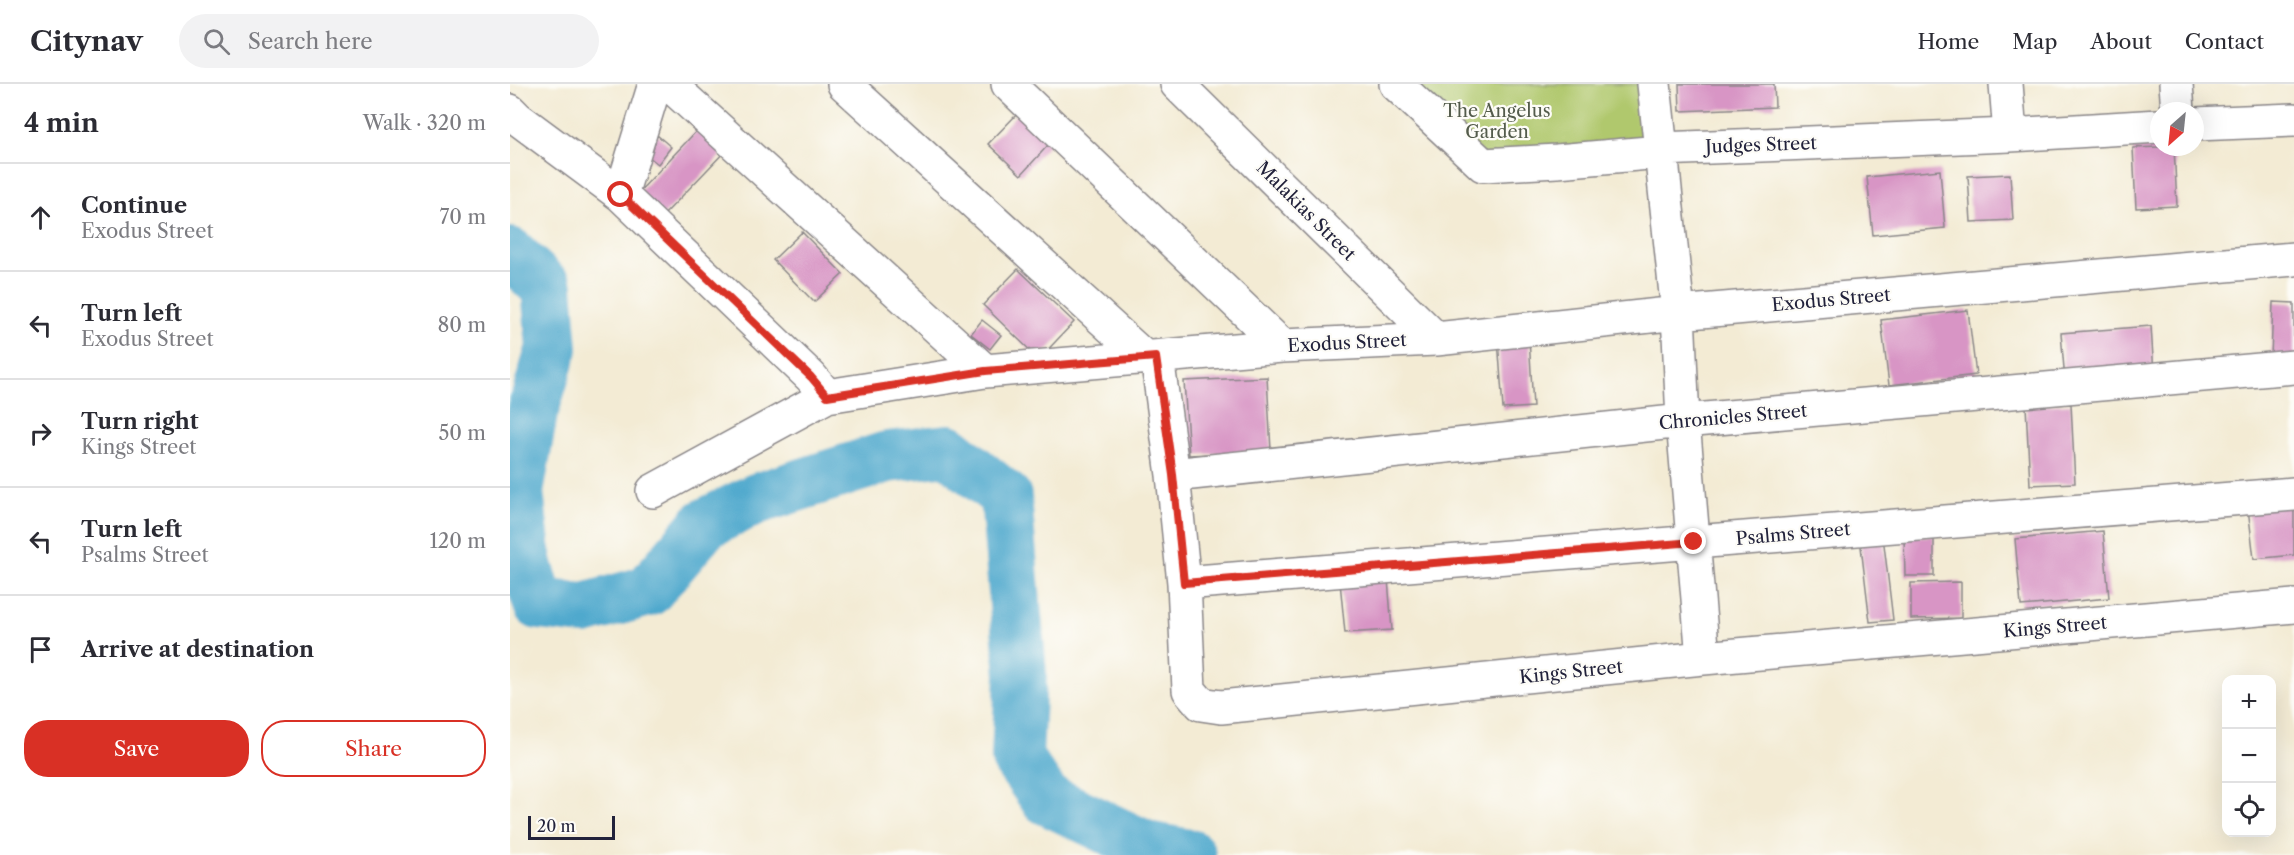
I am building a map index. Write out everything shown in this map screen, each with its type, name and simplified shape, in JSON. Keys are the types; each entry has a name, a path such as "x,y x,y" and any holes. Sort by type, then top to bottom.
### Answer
{"street":[{"path":"621,195 655,84"},
{"path":"669,84 985,371"},
{"path":"844,84 1150,357"},
{"path":"1008,84 1282,346"},
{"name":"Malakias Street","path":"1177,84 1436,339"},
{"name":"Judges Street","path":"1396,84 1483,165 1649,153 1660,149 2010,135 2150,127"},
{"path":"1654,84 1678,314 1683,421 1703,658"},
{"path":"2006,84 2010,135"},
{"path":"2176,84 2177,102"},
{"path":"510,111 621,195 803,369 827,396"},
{"path":"2204,124 2294,120"},
{"name":"Exodus Street","path":"653,491 827,396 985,371 1282,346 1436,339 1678,314 2294,260"},
{"name":"Kings Street","path":"1150,357 1173,475 1184,583 1189,690 1201,704 1221,707 1703,658 2294,606"},
{"name":"Chronicles Street","path":"1173,475 1683,421 2294,367"},
{"name":"Psalms Street","path":"1184,583 2294,494"}],"green space":[{"name":"The Angelus Garden","path":"1401,84 1641,84 1648,150 1483,160"}],"building":[{"path":"1679,84 1774,84 1775,107 1680,111"},
{"path":"1018,113 1050,143 1021,175 988,144"},
{"path":"704,123 729,147 662,217 637,194"},
{"path":"657,135 671,147 658,164 643,152"},
{"path":"2133,148 2150,148 2150,156 2174,156 2177,206 2136,208"},
{"path":"1940,170 1945,228 1873,235 1867,177"},
{"path":"2010,174 2013,220 1971,222 1968,176"},
{"path":"802,232 843,274 814,302 773,260"},
{"path":"1018,269 1074,322 1039,359 983,305"},
{"path":"2273,302 2294,303 2294,359 2271,358"},
{"path":"1968,310 1976,375 1889,385 1881,320"},
{"path":"982,320 1001,335 990,349 971,334"},
{"path":"2151,326 2154,374 2065,381 2061,333"},
{"path":"1529,337 1533,407 1503,409 1498,339"},
{"path":"1267,377 1271,451 1189,455 1184,381"},
{"path":"2071,404 2075,483 2030,485 2026,406"},
{"path":"2294,503 2294,555 2254,559 2248,508"},
{"path":"2103,531 2109,598 2021,606 2015,539"},
{"path":"1883,536 1893,620 1870,622 1860,538"},
{"path":"1904,536 1934,536 1934,576 1905,576"},
{"path":"1388,579 1392,630 1345,633 1340,582"},
{"path":"1961,582 1961,618 1911,619 1911,583"}],"waterway":[{"path":"510,253 547,288 552,348 532,413 518,492 526,562 539,604 584,609 648,591 705,524 756,499 887,457 948,450 1006,497 1021,675 1017,758 1046,799 1147,847 1190,855"}],"route":[{"path":"621,195 811,377 827,396 985,371 1156,357 1173,475 1184,583 1694,542"}]}
